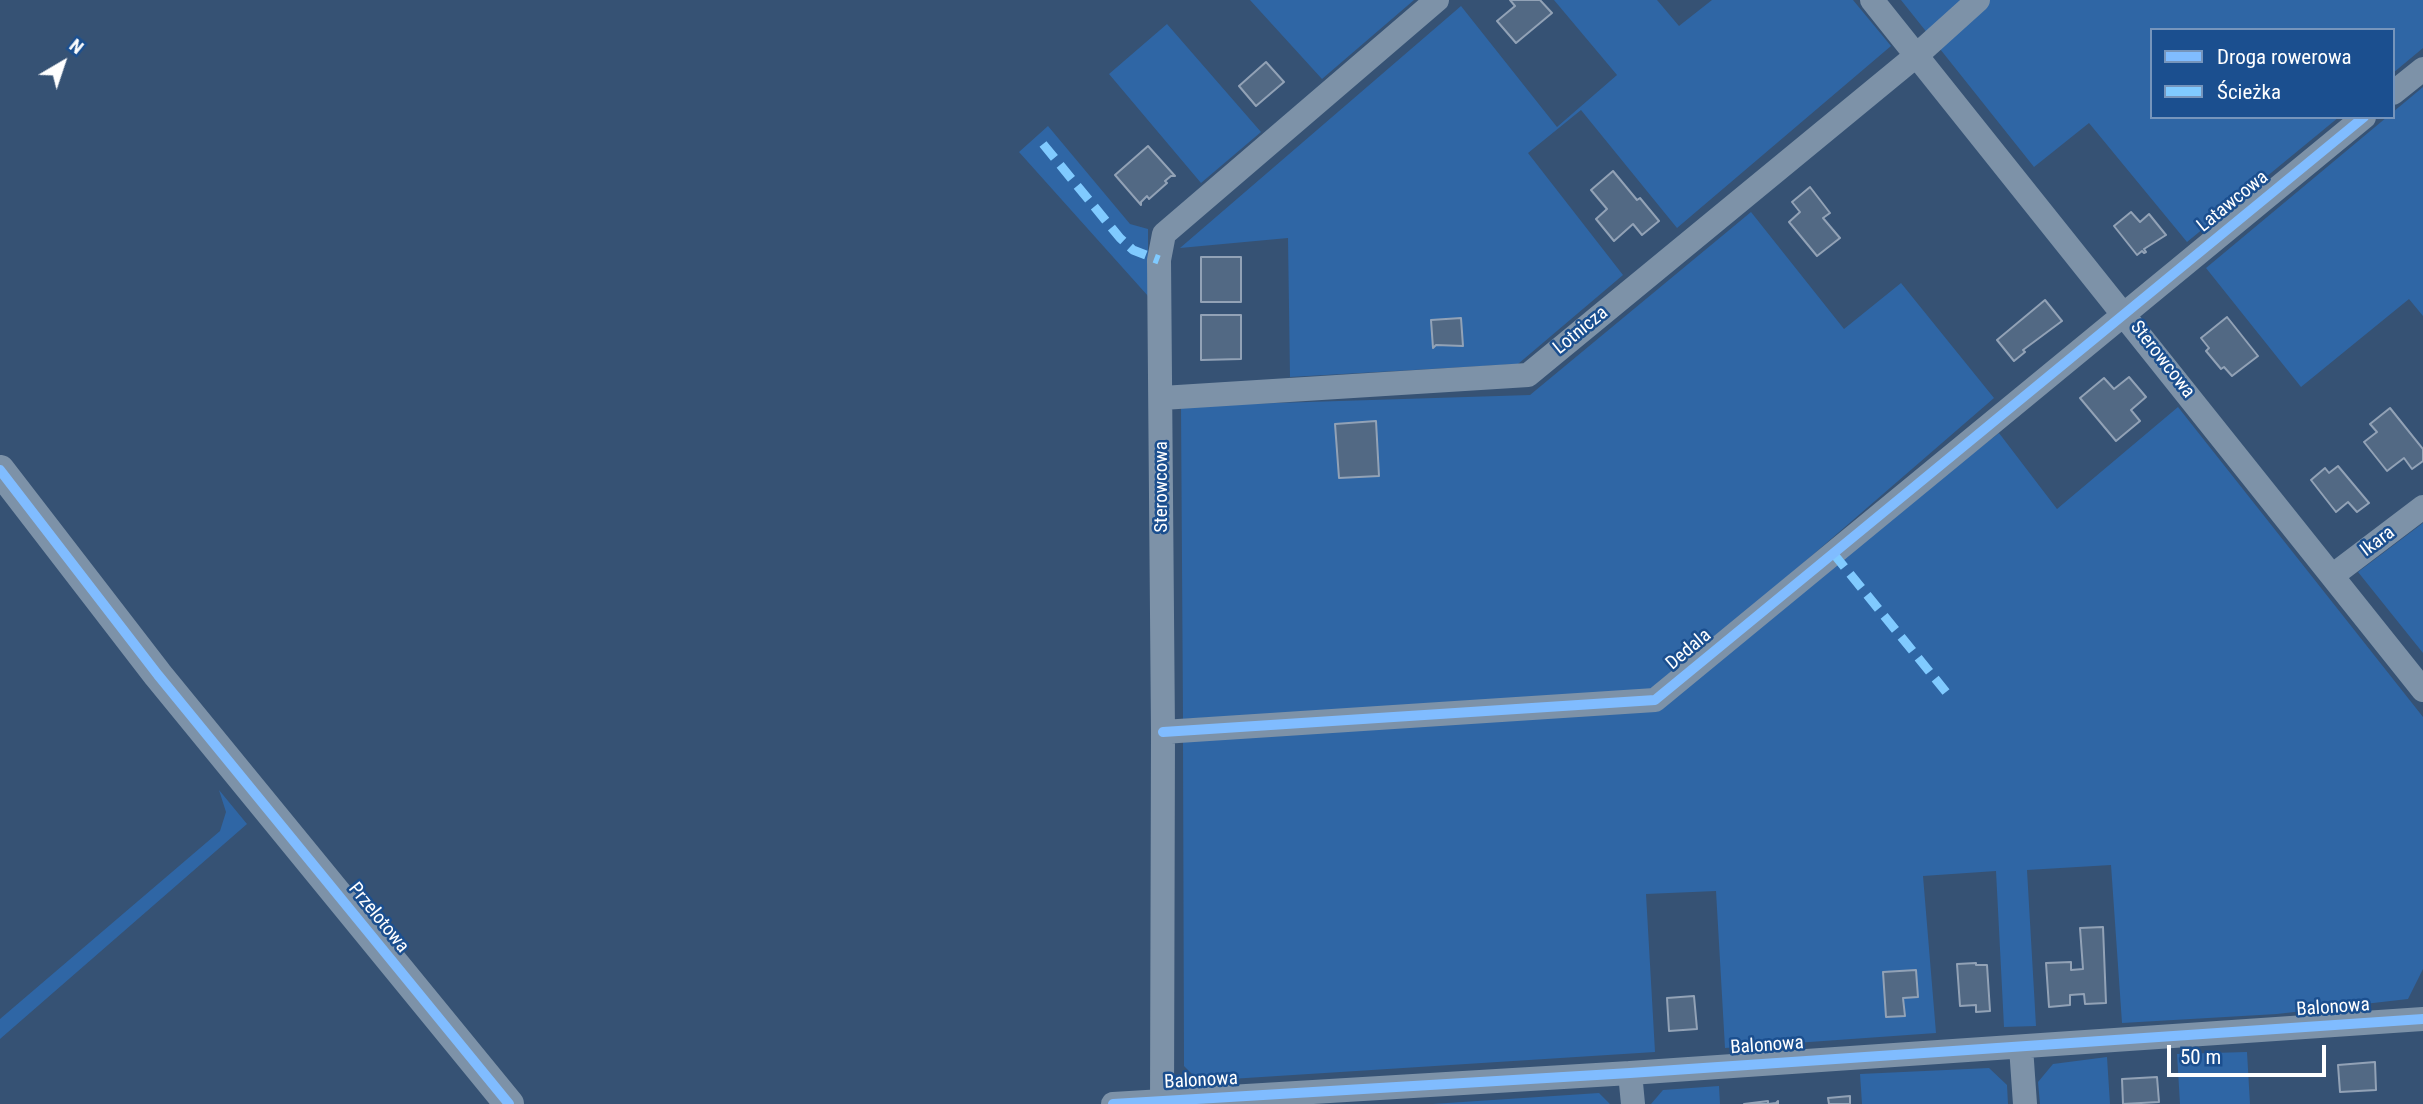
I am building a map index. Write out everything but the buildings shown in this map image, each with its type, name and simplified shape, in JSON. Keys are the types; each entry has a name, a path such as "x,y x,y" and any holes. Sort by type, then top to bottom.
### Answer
{"street":[{"name":"Sterowcowa","path":"1162,1102 1162,398 1159,260 1164,234 1437,0"},
{"name":"Sterowcowa","path":"1872,0 2125,313 2423,690"},
{"name":"Lotnicza","path":"1162,398 1528,375 1917,55 1978,0"},
{"path":"2395,91 2423,69"},
{"name":"Latawcowa","path":"2125,313 2362,119"},
{"name":"Dedala","path":"1163,732 1655,700 2125,313"},
{"name":"Przelotowa","path":"0,470 158,675 509,1104"},
{"name":"Ikara","path":"2333,576 2423,507"},
{"name":"Balonowa","path":"1113,1104 1630,1073 2423,1019"},
{"path":"2021,1047 2025,1104"},
{"path":"1630,1073 1633,1104"}],"shaded area":[{"path":"1250,0 1414,0 1322,79"},
{"path":"1554,0 1657,0 1679,26 1712,0 1853,0 1891,46 1677,228 1581,110 1528,153 1623,275 1518,364 1290,377 1288,238 1180,248 1461,6 1557,127 1617,75"},
{"path":"1901,0 2423,0 2423,48 2395,71 2395,28 2150,28 2150,119 2337,119 2187,242 2089,123 2034,167"},
{"path":"1167,24 1261,132 1201,183 1109,74"},
{"path":"2423,87 2423,316 2409,299 2301,387 2206,268 2385,119 2395,119 2395,110"},
{"path":"1048,126 1130,224 1148,229 1148,296 1019,152"},
{"path":"1751,212 1844,329 1901,283 1994,398 1660,687 1641,694 1183,719 1181,406 1530,395"},
{"path":"2178,407 2423,717 2423,969 2408,999 2277,1014 2122,1023 2111,865 2027,870 2036,1026 2004,1027 1996,871 1923,876 1936,1033 1725,1048 1716,891 1646,894 1655,1052 1199,1081 1184,1066 1183,740 1661,708 1891,517 1999,433 2057,509"},
{"path":"2423,523 2423,653 2358,572"},
{"path":"219,790 247,824 0,1039 0,1019 220,831 226,812"},
{"path":"2247,1052 2250,1104 2180,1104 2177,1054"},
{"path":"2107,1057 2110,1104 2040,1104 2038,1082 2053,1064"},
{"path":"1989,1068 2007,1085 2008,1104 1862,1104 1860,1074"},
{"path":"1719,1086 1720,1104 1651,1104 1663,1090"},
{"path":"1599,1093 1610,1104 1432,1104"}],"marked path":[{"path":"1043,144 1120,238 1133,250 1159,260"},
{"path":"1833,553 1946,692"}],"cycle path":[{"path":"1163,732 1655,700 2362,119"},
{"path":"0,470 158,675 509,1104"},
{"path":"1113,1104 1630,1073 2423,1019"}]}
